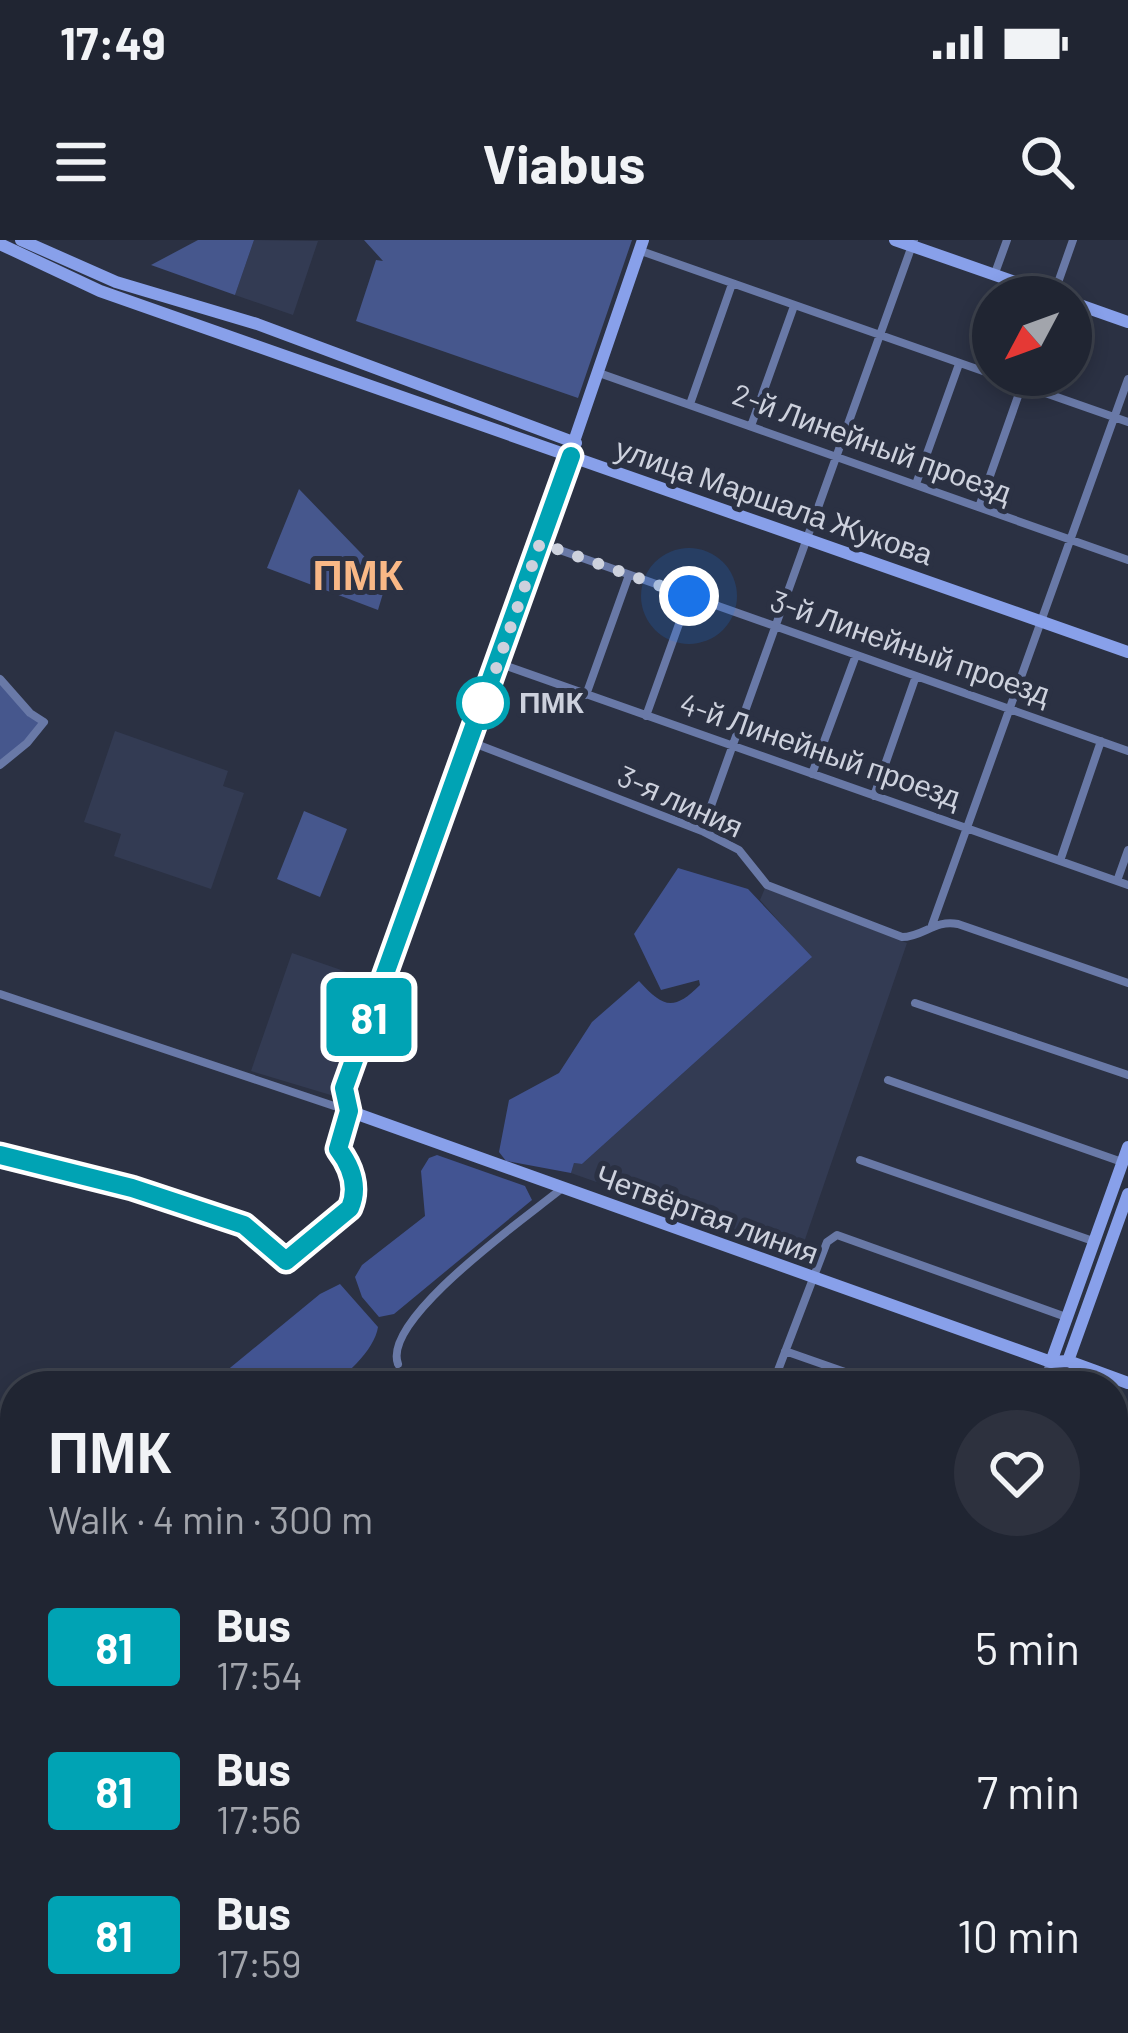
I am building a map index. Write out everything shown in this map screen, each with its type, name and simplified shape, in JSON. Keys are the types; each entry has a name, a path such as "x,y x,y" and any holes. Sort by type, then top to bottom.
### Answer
{"main road":[{"name":"улица Маршала Жукова","path":"21,240 116,282 256,324 807,539 1128,652"},
{"path":"895,240 997,276"},
{"name":"улица Маршала Жукова","path":"0,244 100,291 423,403 573,449"},
{"path":"349,1111 344,1088 471,742 641,245"},
{"path":"1092,309 1128,322"},
{"path":"250,341 256,324"},
{"path":"423,403 430,389"},
{"name":"Четвёртая линия","path":"349,1111 1051,1362"},
{"path":"1097,1371 1068,1361 1051,1362 1128,1147"},
{"path":"1068,1361 1128,1194"}],"street":[{"path":"994,275 1006,240"},
{"path":"1062,276 1073,240"},
{"path":"702,831 912,243"},
{"path":"641,245 732,284 972,369"},
{"path":"690,404 732,284"},
{"path":"751,426 794,306"},
{"path":"916,484 959,364"},
{"name":"2-й Линейный проезд","path":"599,373 1128,560"},
{"path":"932,927 1128,379"},
{"path":"979,507 1018,396"},
{"path":"1052,396 1128,422"},
{"name":"3-й Линейный проезд","path":"540,543 1128,751"},
{"path":"586,695 629,575"},
{"path":"646,716 689,596"},
{"path":"812,774 856,655"},
{"name":"4-й Линейный проезд","path":"496,662 1128,885"},
{"path":"874,796 916,676"},
{"path":"0,679 29,713 44,722 28,743 0,765"},
{"path":"1060,861 1102,741"},
{"name":"3-я линия","path":"471,742 702,831 739,850 766,885 902,937 914,937 943,921 958,924 1128,983"},
{"path":"1117,881 1128,850"},
{"path":"0,994 349,1111 338,1149 349,1167 355,1196 339,1220 286,1261 244,1225 132,1188 0,1155"},
{"path":"915,1004 1128,1075"},
{"path":"888,1080 1123,1162"},
{"path":"860,1160 1094,1242"},
{"path":"398,1364 396,1345 418,1311 561,1189"},
{"path":"778,1371 826,1242 837,1235 1067,1317"},
{"path":"785,1352 839,1371"},
{"path":"1048,1371 1051,1362"}],"shaded area":[{"path":"198,240 254,240 235,295 151,265"},
{"path":"254,240 318,241 293,315 235,295"},
{"path":"364,240 632,240 578,398 356,321 376,260 383,261"},
{"path":"299,489 387,580 378,610 267,568"},
{"path":"0,680 43,723 0,764"},
{"path":"115,731 228,771 223,786 244,793 211,889 114,856 121,834 84,822"},
{"path":"304,811 347,829 320,897 277,879"},
{"path":"678,868 748,889 812,957 582,1164 574,1163 571,1173 506,1161 499,1152 509,1100 559,1073 592,1022 639,981 668,1003 700,985 699,980 661,990 634,934"},
{"path":"765,888 907,943 800,1254 571,1173 574,1163 582,1164 811,958 760,900"},
{"path":"292,953 370,980 334,1096 251,1071"},
{"path":"437,1155 525,1186 532,1200 394,1314 379,1317 362,1297 355,1277 362,1265 425,1216 421,1171"},
{"path":"340,1284 378,1327 371,1345 348,1371 226,1371 320,1294"}],"bus line":[{"name":"81","path":"0,1155 132,1188 244,1225 286,1261 350,1208 354,1183 338,1149 349,1111 344,1088 571,456"}],"place":[{"name":"ПМК","path":"483,703"}],"district":[{"name":"ПМК","path":"358,575"}],"route":[{"path":"483,703 540,543 689,596"}]}
